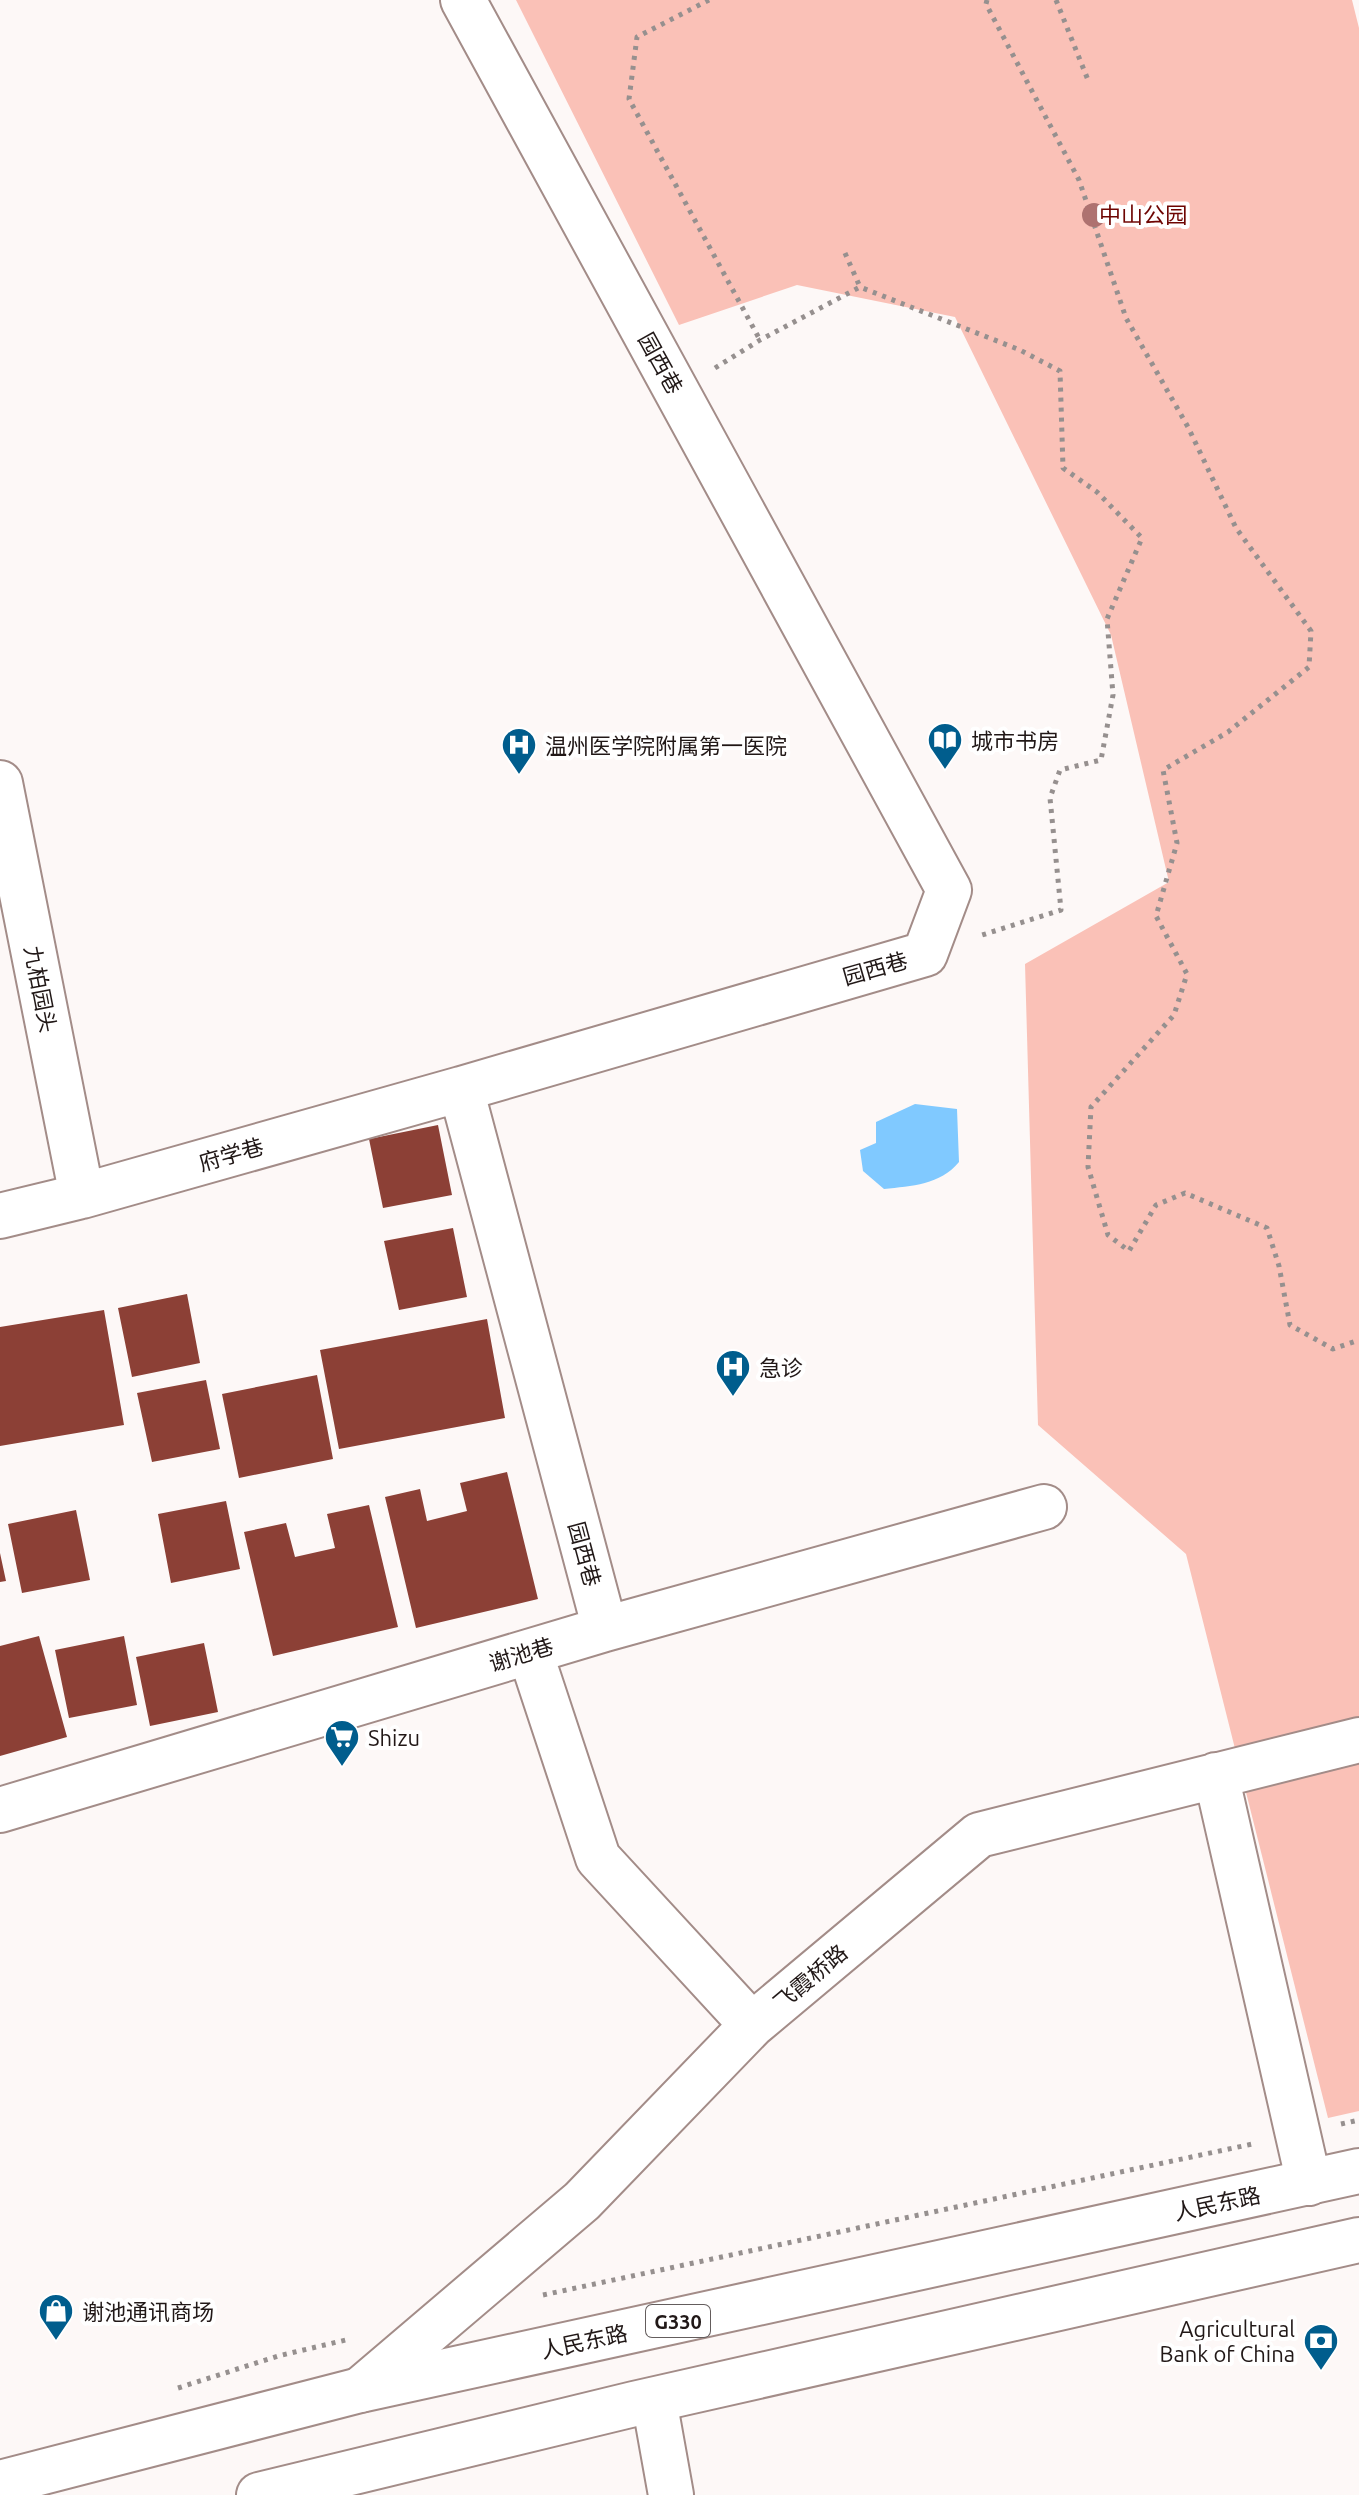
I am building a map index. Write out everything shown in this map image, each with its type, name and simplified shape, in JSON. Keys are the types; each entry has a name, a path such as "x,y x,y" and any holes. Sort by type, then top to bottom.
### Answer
{"main road":[{"name":"园西巷","path":"463,0 949,890 925,954 461,1089 605,1629"},
{"name":"九柏园头","path":"0,783 82,1196"},
{"name":"府学巷","path":"0,1216 82,1196 461,1089"},
{"name":"谢池巷","path":"0,1810 605,1629 1044,1507"},
{"path":"530,1652 598,1858 752,2025"},
{"name":"飞霞桥路","path":"360,2390 582,2201 752,2025 979,1835 1359,1740"},
{"path":"1216,1775 1309,2183"},
{"name":"人民东路","path":"0,2483 360,2390 1359,2171"},
{"path":"259,2495 654,2400 1359,2240"},
{"path":"654,2400 671,2495"}],"path":[{"path":"709,0 637,37 629,99 760,340"},
{"path":"987,0 986,4 1079,180 1126,318 1188,427 1236,528 1311,631 1309,667 1228,732 1163,770 1177,843 1156,916 1187,974 1174,1015 1091,1107 1088,1167 1108,1235 1129,1251 1156,1205 1185,1193 1267,1228 1279,1266 1290,1325 1333,1349 1359,1340"},
{"path":"1056,0 1088,80"},
{"path":"845,253 860,287 1020,350 1060,371 1063,468 1097,492 1142,538 1107,619 1113,695 1101,760 1060,770 1050,798 1061,910 925,954"},
{"path":"676,390 760,340 860,287"},
{"path":"541,2295 1359,2120"},
{"path":"176,2388 278,2356 355,2338"}],"green space":[{"name":"中山公园","path":"516,0 1352,0 1359,28 1359,2111 1328,2118 1186,1554 1038,1425 1025,964 1169,882 1111,635 955,317 797,285 679,325"}],"water":[{"path":"915,1104 957,1109 959,1162 934,1180 884,1189 863,1171 860,1150 876,1143 876,1122"}],"building":[{"path":"438,1125 452,1195 383,1208 369,1139"},
{"path":"453,1228 467,1297 399,1310 384,1241"},
{"path":"187,1294 200,1363 132,1377 118,1308"},
{"path":"104,1310 124,1425 0,1446 0,1327"},
{"path":"487,1319 505,1418 339,1449 320,1350"},
{"path":"317,1375 333,1459 239,1478 222,1394"},
{"path":"206,1380 220,1449 152,1462 137,1393"},
{"path":"507,1472 538,1599 416,1628 385,1497 420,1489 427,1521 467,1511 460,1483"},
{"path":"226,1501 240,1569 171,1583 158,1514"},
{"path":"369,1505 398,1627 273,1656 244,1532 286,1523 295,1557 335,1548 327,1514"},
{"path":"76,1510 90,1580 22,1593 8,1524"},
{"path":"0,1553 6,1581 0,1582"},
{"path":"39,1636 67,1737 0,1756 0,1646"},
{"path":"124,1636 137,1705 69,1718 55,1650"},
{"path":"204,1643 218,1712 150,1726 136,1657"}],"place":[{"name":"城市书房","path":"945,771"},
{"name":"温州医学院附属第一医院","path":"519,776"},
{"name":"急诊","path":"733,1398"},
{"name":"Shizu","path":"342,1768"},
{"name":"谢池通讯商场","path":"56,2342"},
{"name":"Agricultural Bank of China","path":"1321,2372"}]}
